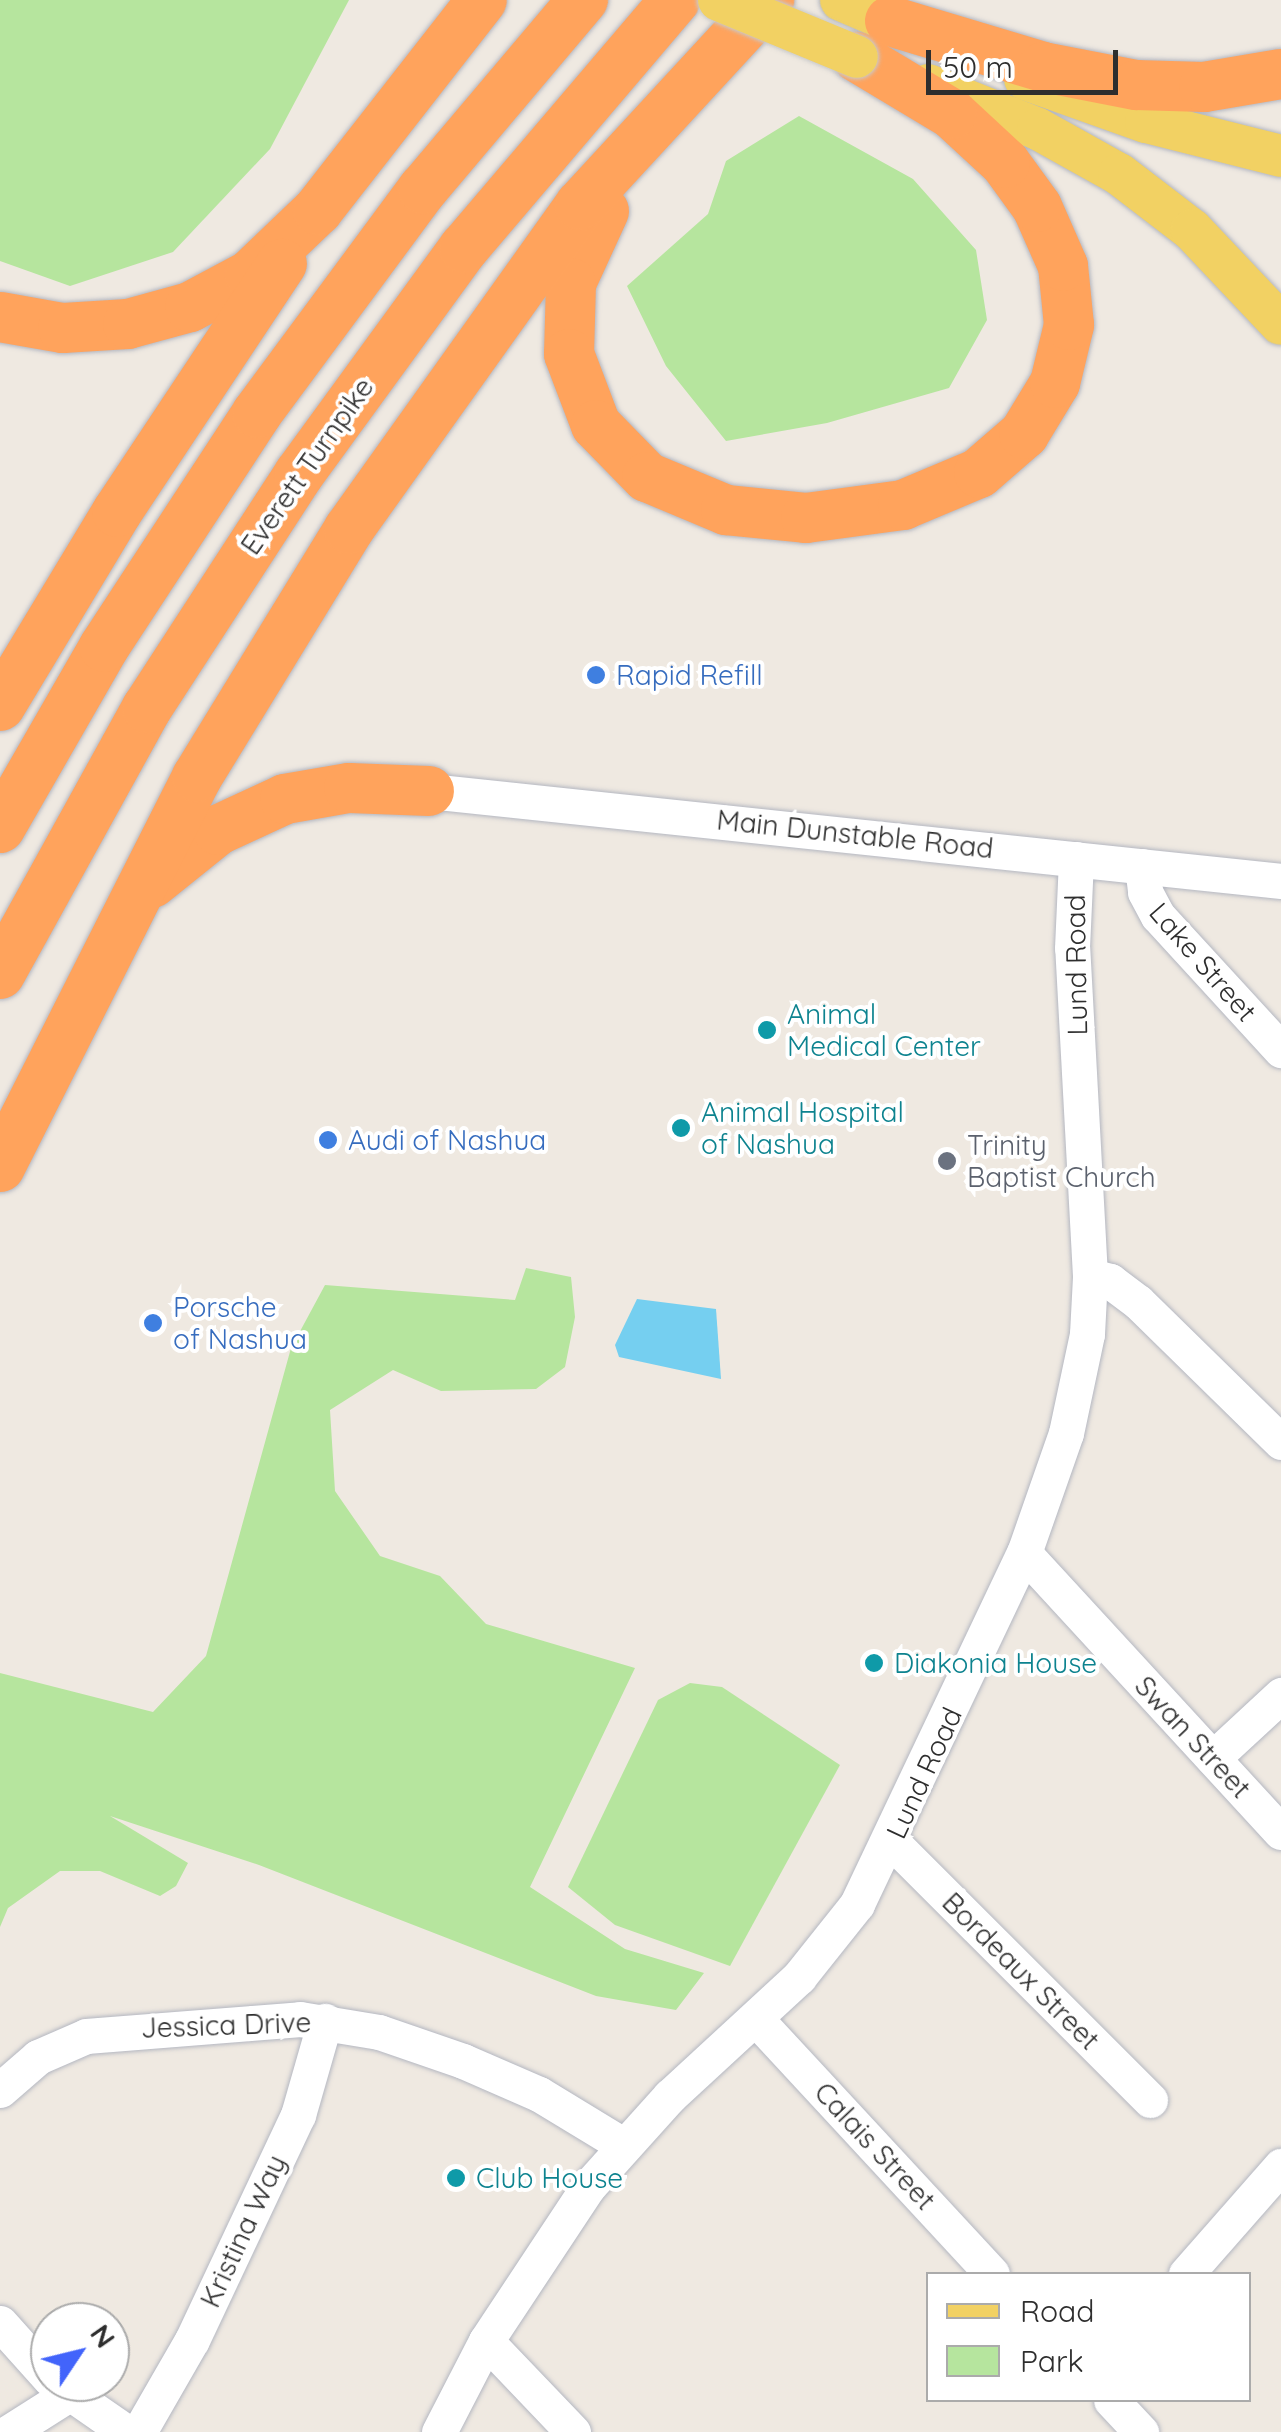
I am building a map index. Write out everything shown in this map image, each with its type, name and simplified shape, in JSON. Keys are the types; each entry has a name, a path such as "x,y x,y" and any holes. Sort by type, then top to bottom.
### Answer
{"highway":[{"path":"0,706 117,512 318,210 482,0"},
{"path":"0,828 104,647 257,413 423,189 583,0"},
{"name":"Everett Turnpike","path":"0,974 148,708 299,474 464,248 675,0"},
{"path":"0,1167 118,926 230,720 408,442 580,205 769,0"},
{"path":"711,61 584,245 568,297 572,368 604,437 659,484 726,510 826,518 919,500 991,465 1040,411 1060,369 1069,326 1058,250 1017,177 874,39"},
{"path":"874,39 1136,85 1204,87 1281,74"},
{"path":"0,317 84,329 171,314 250,275 318,210"},
{"path":"118,926 174,862 265,806 348,788 429,791"}],"main road":[{"path":"719,0 874,39 1103,108 1281,156"},
{"path":"840,0 874,39 1119,174 1209,245 1281,324"}],"street":[{"name":"Main Dunstable Road","path":"429,791 1281,881"},
{"name":"Lund Road","path":"440,2432 486,2342 552,2237 623,2145 756,2019 829,1942 892,1842 1024,1553 1082,1373 1090,1276 1072,963 1076,859"},
{"name":"Lake Street","path":"1142,866 1145,892 1158,916 1281,1050"},
{"path":"1090,1276 1110,1281 1138,1302 1281,1442"},
{"name":"Swan Street","path":"1024,1553 1281,1832"},
{"path":"1213,1758 1281,1695"},
{"name":"Bordeaux Street","path":"892,1842 1150,2100"},
{"name":"Calais Street","path":"756,2019 990,2272"},
{"name":"Jessica Drive","path":"0,2090 38,2057 86,2036 247,2020 325,2022 422,2046 510,2080 623,2145"},
{"name":"Kristina Way","path":"139,2432 192,2340 298,2115 325,2022"},
{"path":"1188,2272 1281,2166"},
{"path":"0,2323 30,2355"},
{"path":"486,2342 573,2432"},
{"path":"9,2432 40,2402"},
{"path":"83,2402 126,2432"},
{"path":"1113,2402 1141,2432"}],"green space":[{"path":"0,0 349,0 270,149 173,252 70,286 0,261"},
{"path":"799,116 913,179 976,250 987,320 949,388 827,423 726,441 666,366 627,286 708,214 726,161"},
{"path":"526,1268 571,1277 575,1317 565,1367 536,1389 441,1391 393,1370 330,1410 335,1491 380,1556 440,1576 486,1624 635,1668 530,1887 625,1949 704,1973 676,2010 596,1996 259,1865 110,1816 188,1863 176,1886 160,1896 100,1871 60,1871 8,1908 0,1927 0,1673 153,1712 206,1656 291,1348 325,1285 515,1300"},
{"path":"690,1683 722,1687 840,1765 730,1966 615,1925 568,1887 658,1700"}],"water":[{"path":"637,1299 716,1309 721,1379 619,1357 615,1345"}],"place":[{"name":"Rapid Refill","path":"596,675"},
{"name":"Animal Medical Center","path":"767,1030"},
{"name":"Animal Hospital of Nashua","path":"681,1128"},
{"name":"Audi of Nashua","path":"328,1140"},
{"name":"Trinity Baptist Church","path":"947,1161"},
{"name":"Porsche of Nashua","path":"153,1323"},
{"name":"Diakonia House","path":"874,1663"},
{"name":"Club House","path":"456,2178"}]}
